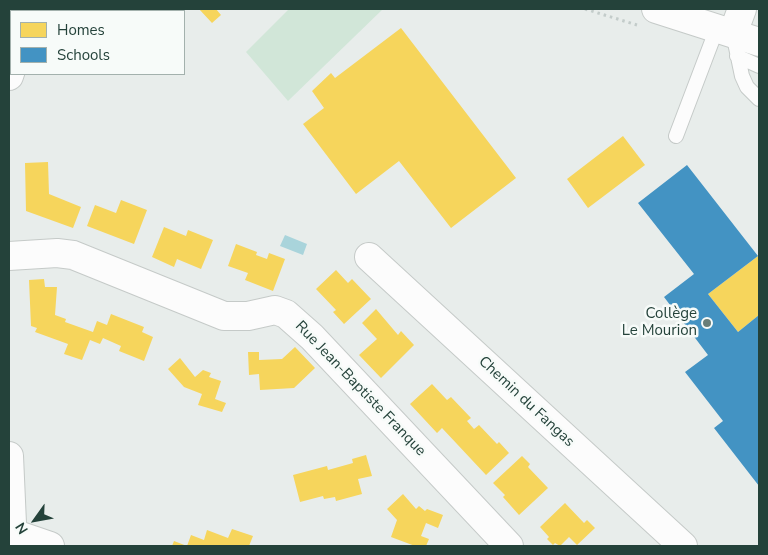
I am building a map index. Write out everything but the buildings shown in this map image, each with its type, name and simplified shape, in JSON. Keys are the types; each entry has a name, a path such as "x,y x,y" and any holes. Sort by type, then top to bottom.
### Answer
{"street":[{"path":"656,9 738,34"},
{"name":"Rue Jean-Baptiste Franque","path":"9,256 57,253 73,255 224,316 248,316 274,310 286,314 312,336 509,546"},
{"name":"Chemin du Fangas","path":"369,257 683,546"},
{"path":"9,456 13,540 50,546"}],"lane":[{"path":"738,34 759,66"},
{"path":"738,34 742,76 759,100"},
{"path":"676,136 738,34"}],"green space":[{"path":"289,9 383,9 288,101 246,52"}],"water":[{"path":"285,235 307,244 303,255 280,246"}],"place":[{"name":"Collège Le Mourion","path":"707,323"}]}
